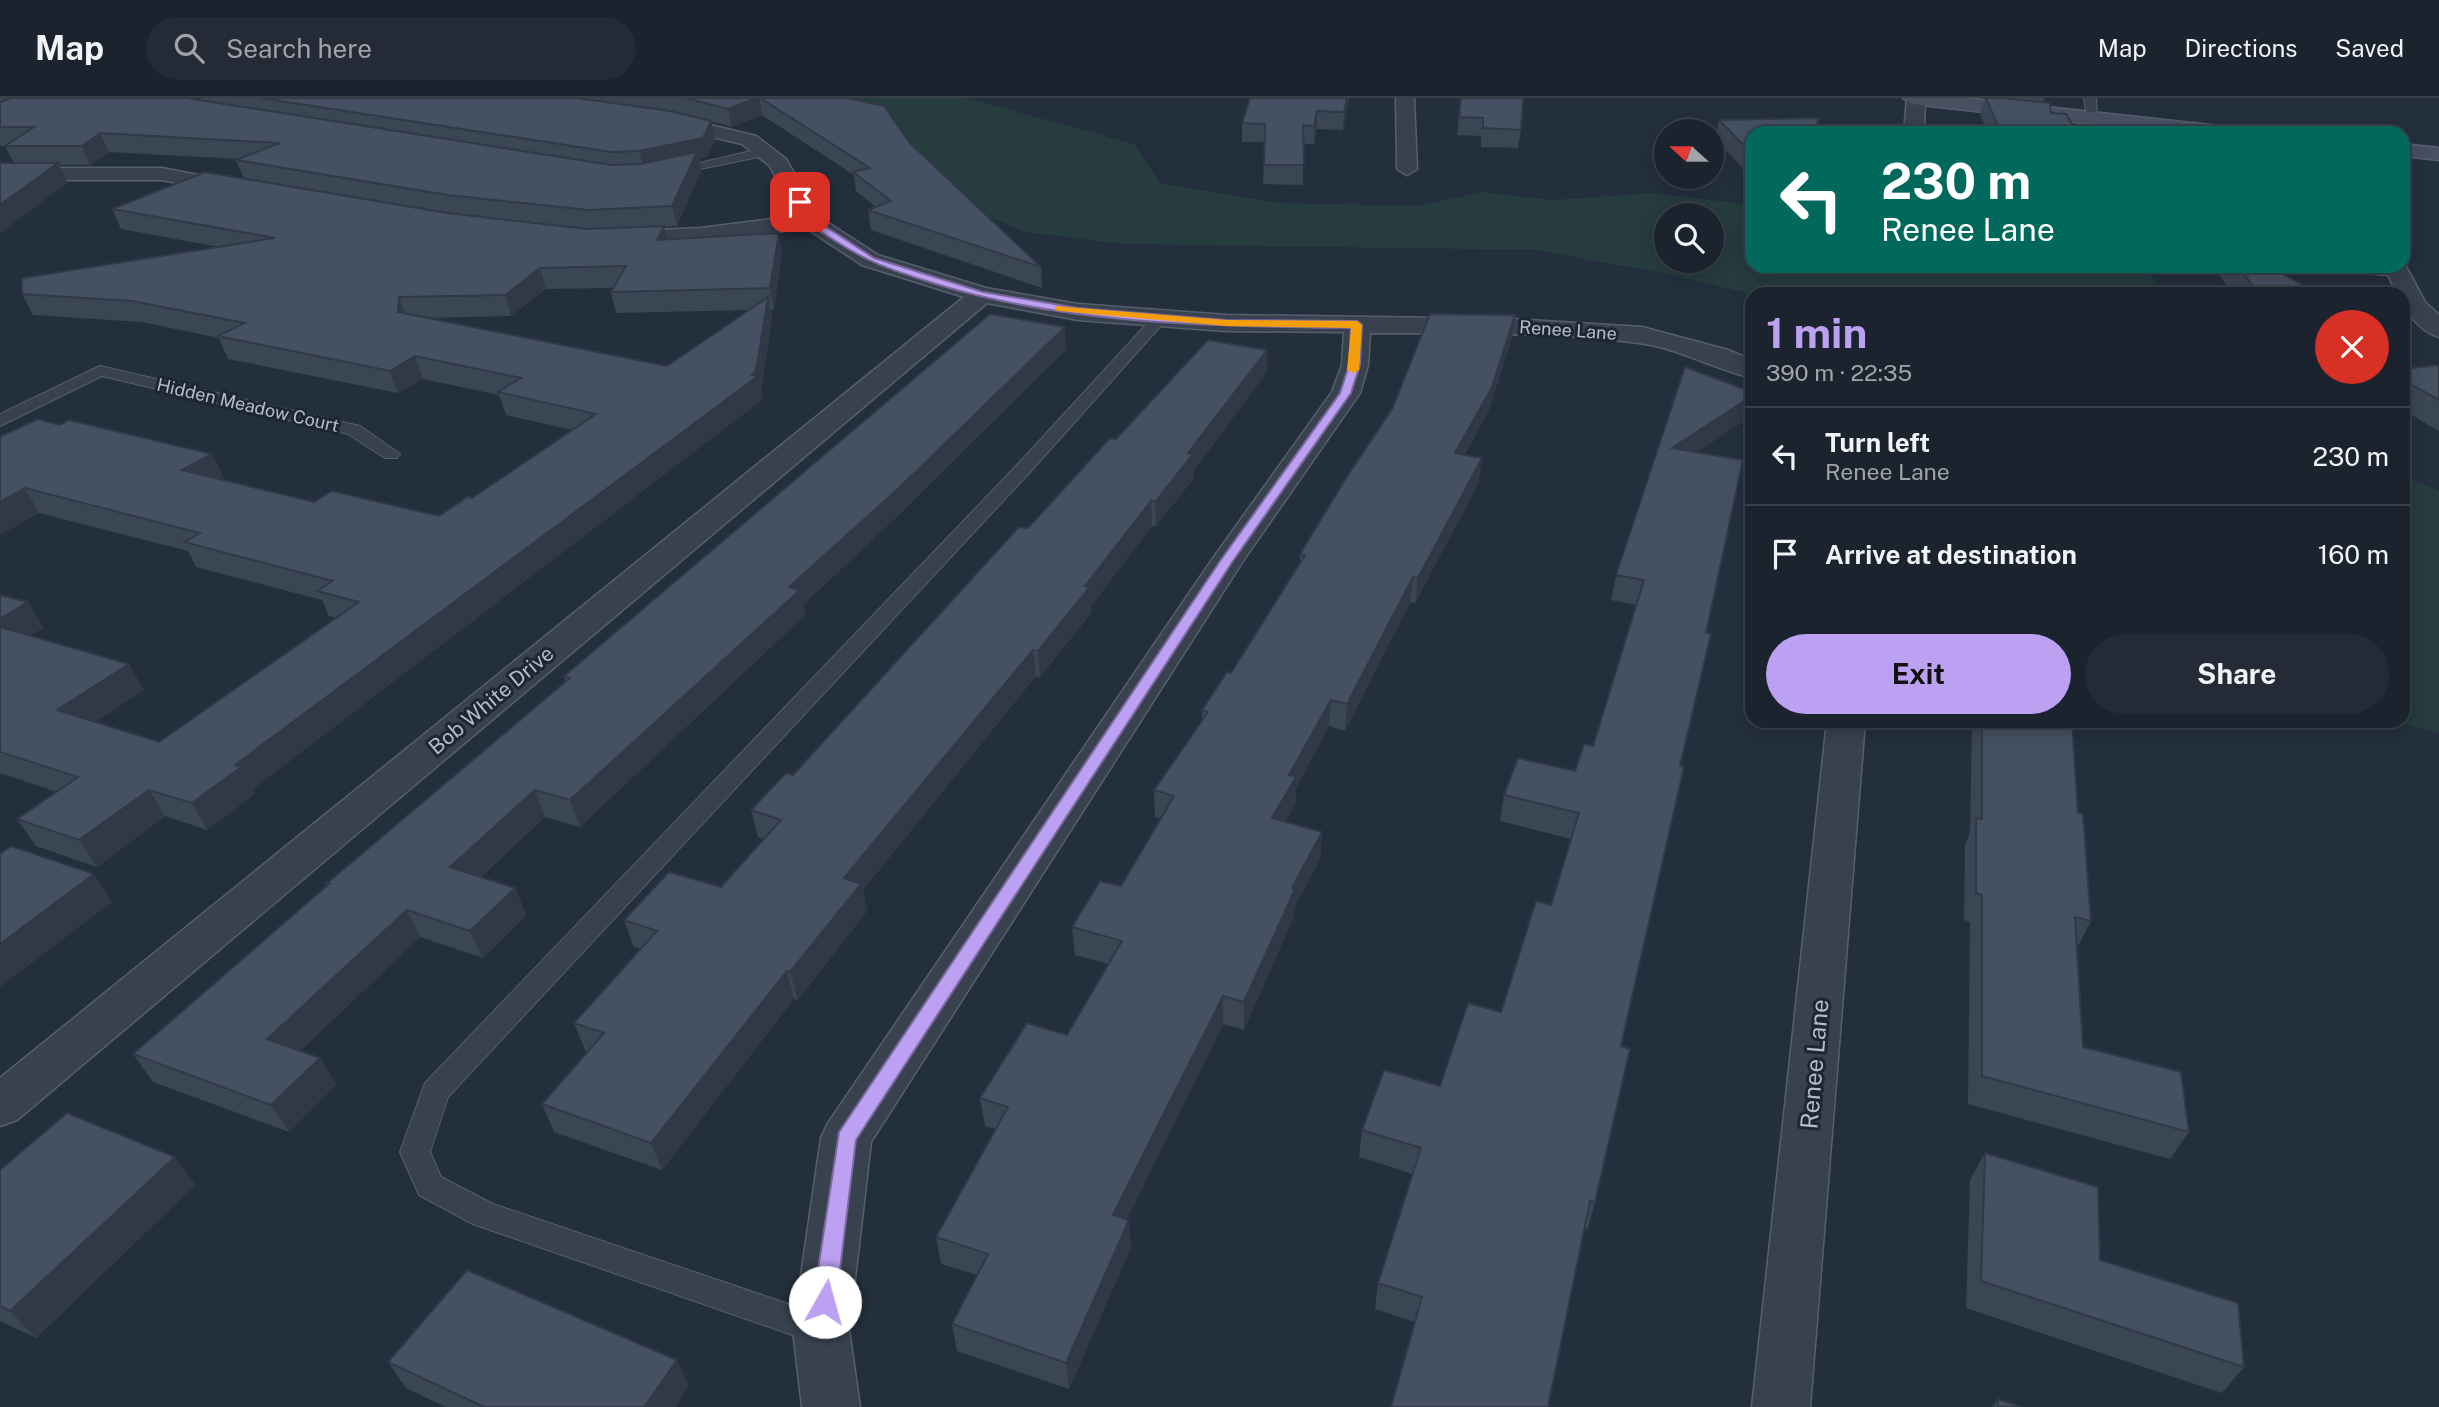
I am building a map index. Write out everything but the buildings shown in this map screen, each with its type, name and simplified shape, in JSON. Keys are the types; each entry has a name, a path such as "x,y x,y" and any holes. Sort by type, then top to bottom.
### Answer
{"street":[{"path":"1405,98 1407,169"},
{"path":"1914,126 1914,98 2093,118 2123,126"},
{"name":"Renee Lane","path":"637,115 749,140 779,163 810,221 870,260 982,295 1078,312 1226,323 1512,327 1642,335 1719,356 1745,367"},
{"path":"2410,151 2439,154"},
{"path":"0,174 162,174 260,193"},
{"path":"593,240 701,235 810,221"},
{"name":"Bob White Drive","path":"0,1106 982,295"},
{"path":"2410,296 2414,305 2439,329"},
{"path":"831,1407 821,1330 846,1138 1227,561 1346,393 1354,365 1357,325"},
{"name":"Renee Lane","path":"1782,1407 1845,728"}],"lane":[{"path":"2090,98 2093,118"},
{"path":"657,174 764,152"},
{"path":"821,1330 484,1214 430,1186 415,1152 435,1091 1025,467 1160,318"},
{"name":"Hidden Meadow Court","path":"0,421 100,371 354,430 391,454"}],"green space":[{"path":"838,98 967,98 1134,144 1160,183 1279,203 1419,206 1482,192 1553,200 1654,193 1745,204 1745,273 2151,273 2157,287 1745,287 1745,292 1662,273 1724,273 1724,203 1654,203 1654,272 1536,250 1123,244 1025,232 940,197"},
{"path":"2410,480 2439,490 2439,732 2410,726"}],"slow traffic":[{"path":"1059,308 1078,312 1226,323 1357,325 1353,370"}],"route":[{"path":"800,202 810,221 870,260 982,295 1078,312 1226,323 1357,325 1354,365 1346,393 1227,561 846,1138 825,1302"}]}
